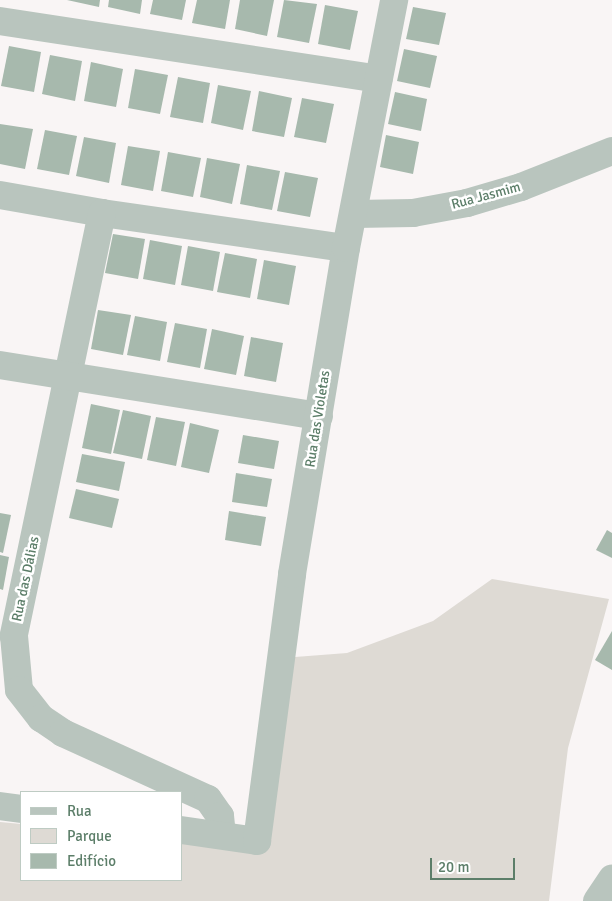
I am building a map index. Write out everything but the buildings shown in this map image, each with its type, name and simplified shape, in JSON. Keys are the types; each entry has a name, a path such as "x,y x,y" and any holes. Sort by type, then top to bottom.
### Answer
{"street":[{"name":"Rua das Violetas","path":"222,835 257,841 292,574 346,248 394,0"},
{"path":"0,21 379,79"},
{"name":"Rua Jasmim","path":"354,214 413,213 467,203 521,187 612,151"},
{"path":"0,195 102,213 346,248"},
{"name":"Rua das Dálias","path":"102,213 70,377 14,636 19,690 41,718 63,734 208,800 220,816 222,835"},
{"path":"0,365 319,416"},
{"path":"0,806 20,809"},
{"path":"182,830 222,835"},
{"path":"597,901 612,879"}],"green space":[{"path":"492,579 609,599 568,748 549,901 0,901 0,822 20,824 20,881 182,881 182,842 247,850 269,659 347,653 433,621"}]}
